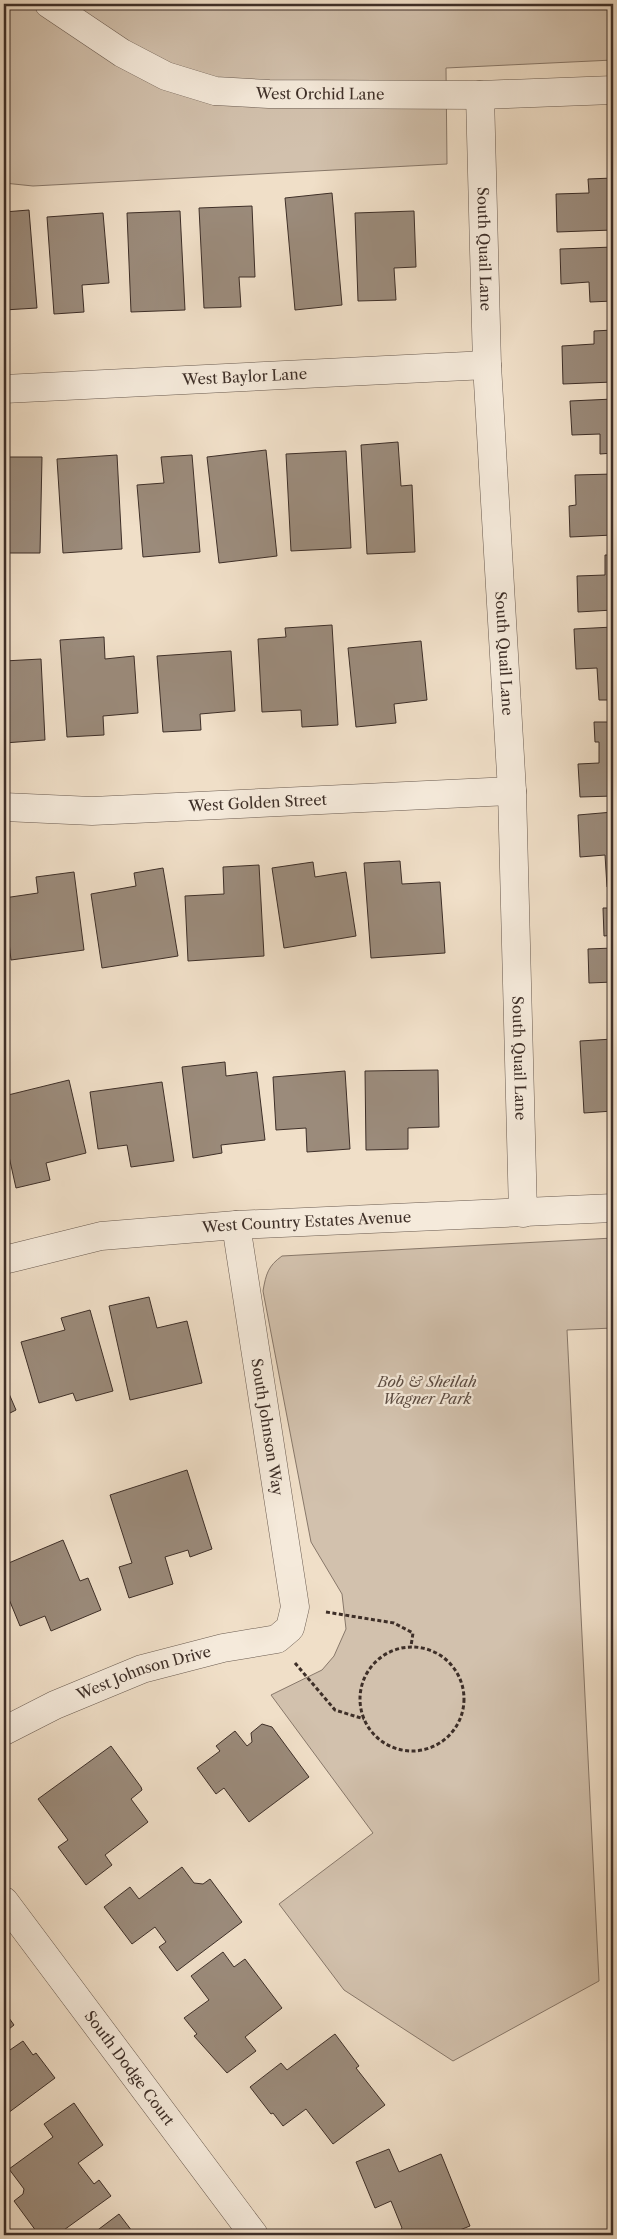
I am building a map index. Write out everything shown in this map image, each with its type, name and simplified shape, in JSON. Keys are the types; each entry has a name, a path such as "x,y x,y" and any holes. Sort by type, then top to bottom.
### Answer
{"street":[{"name":"West Orchid Lane","path":"49,4 122,53 166,76 215,91 269,94 480,95 613,90"},
{"name":"South Quail Lane","path":"480,95 487,365 512,791 522,1213"},
{"name":"West Baylor Lane","path":"4,389 487,365"},
{"name":"West Golden Street","path":"4,807 92,811 512,791"},
{"name":"West Country Estates Avenue","path":"4,1260 101,1236 236,1225 613,1208"},
{"name":"South Johnson Way","path":"236,1225 287,1625"},
{"name":"West Johnson Drive","path":"4,1731 55,1704 142,1670 223,1648 287,1625"},
{"name":"South Dodge Court","path":"4,1901 254,2235"}],"path":[{"path":"364,1719 336,1710 308,1680 287,1625 394,1622 413,1633 411,1646"},
{"path":"411,1646 428,1649 442,1656 454,1667 462,1682 465,1698 462,1715 454,1730 442,1741 428,1748 412,1751 397,1748 384,1742 372,1732 364,1719 360,1702 362,1686 369,1670 380,1658 394,1650 411,1646"}],"green space":[{"path":"4,4 613,4 613,60 446,68 447,164 33,186 4,183"},
{"name":"Bob & Sheilah Wagner Park","path":"613,1238 613,1328 567,1330 599,1981 453,2061 344,1990 279,1904 373,1833 271,1695 322,1670 334,1656 346,1629 342,1594 311,1542 263,1291 264,1285 271,1267 282,1256"}],"building":[{"path":"613,178 613,230 557,232 556,194 589,193 588,179"},
{"path":"332,193 342,305 295,310 285,198"},
{"path":"252,206 255,277 239,277 241,307 204,308 199,208"},
{"path":"29,210 37,308 4,310 4,212"},
{"path":"180,211 185,310 131,312 127,213"},
{"path":"414,211 416,267 394,268 396,300 358,301 355,213"},
{"path":"103,213 109,283 82,285 84,312 54,314 47,217"},
{"path":"613,247 613,301 590,302 589,282 561,284 560,249"},
{"path":"613,330 613,382 563,384 562,346 594,344 594,331"},
{"path":"613,399 613,453 600,454 600,434 572,435 570,401"},
{"path":"398,442 401,486 412,485 415,552 367,554 361,445"},
{"path":"266,450 277,556 219,563 207,457"},
{"path":"346,451 351,548 291,551 286,454"},
{"path":"117,455 122,549 63,553 57,459"},
{"path":"192,455 200,552 143,557 137,485 164,483 161,457"},
{"path":"4,457 42,457 40,553 4,553"},
{"path":"613,474 613,535 570,537 569,506 576,505 575,475"},
{"path":"605,555 613,555 613,610 578,612 577,576 605,575"},
{"path":"332,625 338,725 302,727 301,710 262,712 258,639 286,637 285,628"},
{"path":"613,627 613,700 599,700 597,668 576,669 574,629"},
{"path":"104,637 105,659 134,656 138,713 103,716 104,735 67,737 60,640"},
{"path":"421,641 427,700 394,704 396,723 356,727 348,648"},
{"path":"231,651 235,711 200,714 201,730 163,732 157,656"},
{"path":"41,659 45,740 4,743 4,661"},
{"path":"594,722 613,722 613,796 580,797 578,764 599,763 599,742 595,742"},
{"path":"613,812 613,887 607,887 605,855 580,857 578,815"},
{"path":"400,861 402,884 440,882 445,953 371,958 364,863"},
{"path":"313,862 315,877 346,872 356,936 284,948 272,868"},
{"path":"259,865 264,956 188,961 185,896 224,894 223,867"},
{"path":"163,868 178,956 102,968 91,894 136,886 134,873"},
{"path":"74,872 84,950 11,960 4,898 38,893 36,877"},
{"path":"603,908 613,908 613,935 604,936"},
{"path":"613,948 613,982 589,983 588,949"},
{"path":"613,1039 613,1111 584,1113 580,1041"},
{"path":"225,1062 226,1076 257,1072 265,1140 221,1145 222,1153 193,1158 182,1067"},
{"path":"438,1070 439,1127 408,1128 408,1149 366,1150 365,1071"},
{"path":"345,1071 350,1149 307,1152 306,1128 276,1130 273,1077"},
{"path":"69,1080 86,1153 46,1163 50,1180 16,1188 4,1134 4,1096"},
{"path":"162,1082 174,1161 131,1167 127,1145 98,1149 90,1092"},
{"path":"149,1297 157,1328 187,1321 202,1383 130,1400 109,1306"},
{"path":"90,1310 113,1391 76,1401 73,1393 39,1403 21,1342 65,1330 61,1318"},
{"path":"4,1382 16,1410 4,1416"},
{"path":"187,1470 212,1549 190,1557 188,1550 165,1557 173,1584 129,1598 119,1567 132,1563 110,1495"},
{"path":"63,1540 80,1581 88,1578 101,1610 51,1631 45,1616 20,1626 4,1587 4,1565"},
{"path":"262,1724 272,1727 309,1777 249,1822 224,1788 216,1794 197,1768 220,1751 216,1746 235,1731 247,1746 252,1742 251,1733"},
{"path":"111,1746 141,1787 142,1790 131,1799 148,1822 105,1855 112,1865 86,1885 58,1847 68,1840 38,1799"},
{"path":"182,1867 194,1883 203,1884 210,1879 242,1922 177,1971 159,1947 166,1942 155,1927 132,1944 104,1907 130,1887 139,1899"},
{"path":"223,1952 234,1967 245,1959 282,2008 245,2037 256,2051 227,2073 194,2036 197,2034 184,2018 209,2000 191,1976"},
{"path":"4,2011 14,2025 4,2033"},
{"path":"335,2034 359,2066 356,2068 385,2105 333,2144 306,2109 283,2126 250,2087 281,2063 287,2070"},
{"path":"23,2041 33,2055 36,2053 55,2078 4,2116 4,2054"},
{"path":"74,2103 103,2145 78,2163 94,2184 99,2180 111,2196 57,2235 39,2235 14,2201 23,2194 24,2189 9,2169 53,2137 44,2124"},
{"path":"389,2149 399,2172 441,2154 470,2226 447,2235 395,2235 402,2228 391,2201 375,2208 356,2162"},
{"path":"119,2214 135,2235 91,2235"}]}
